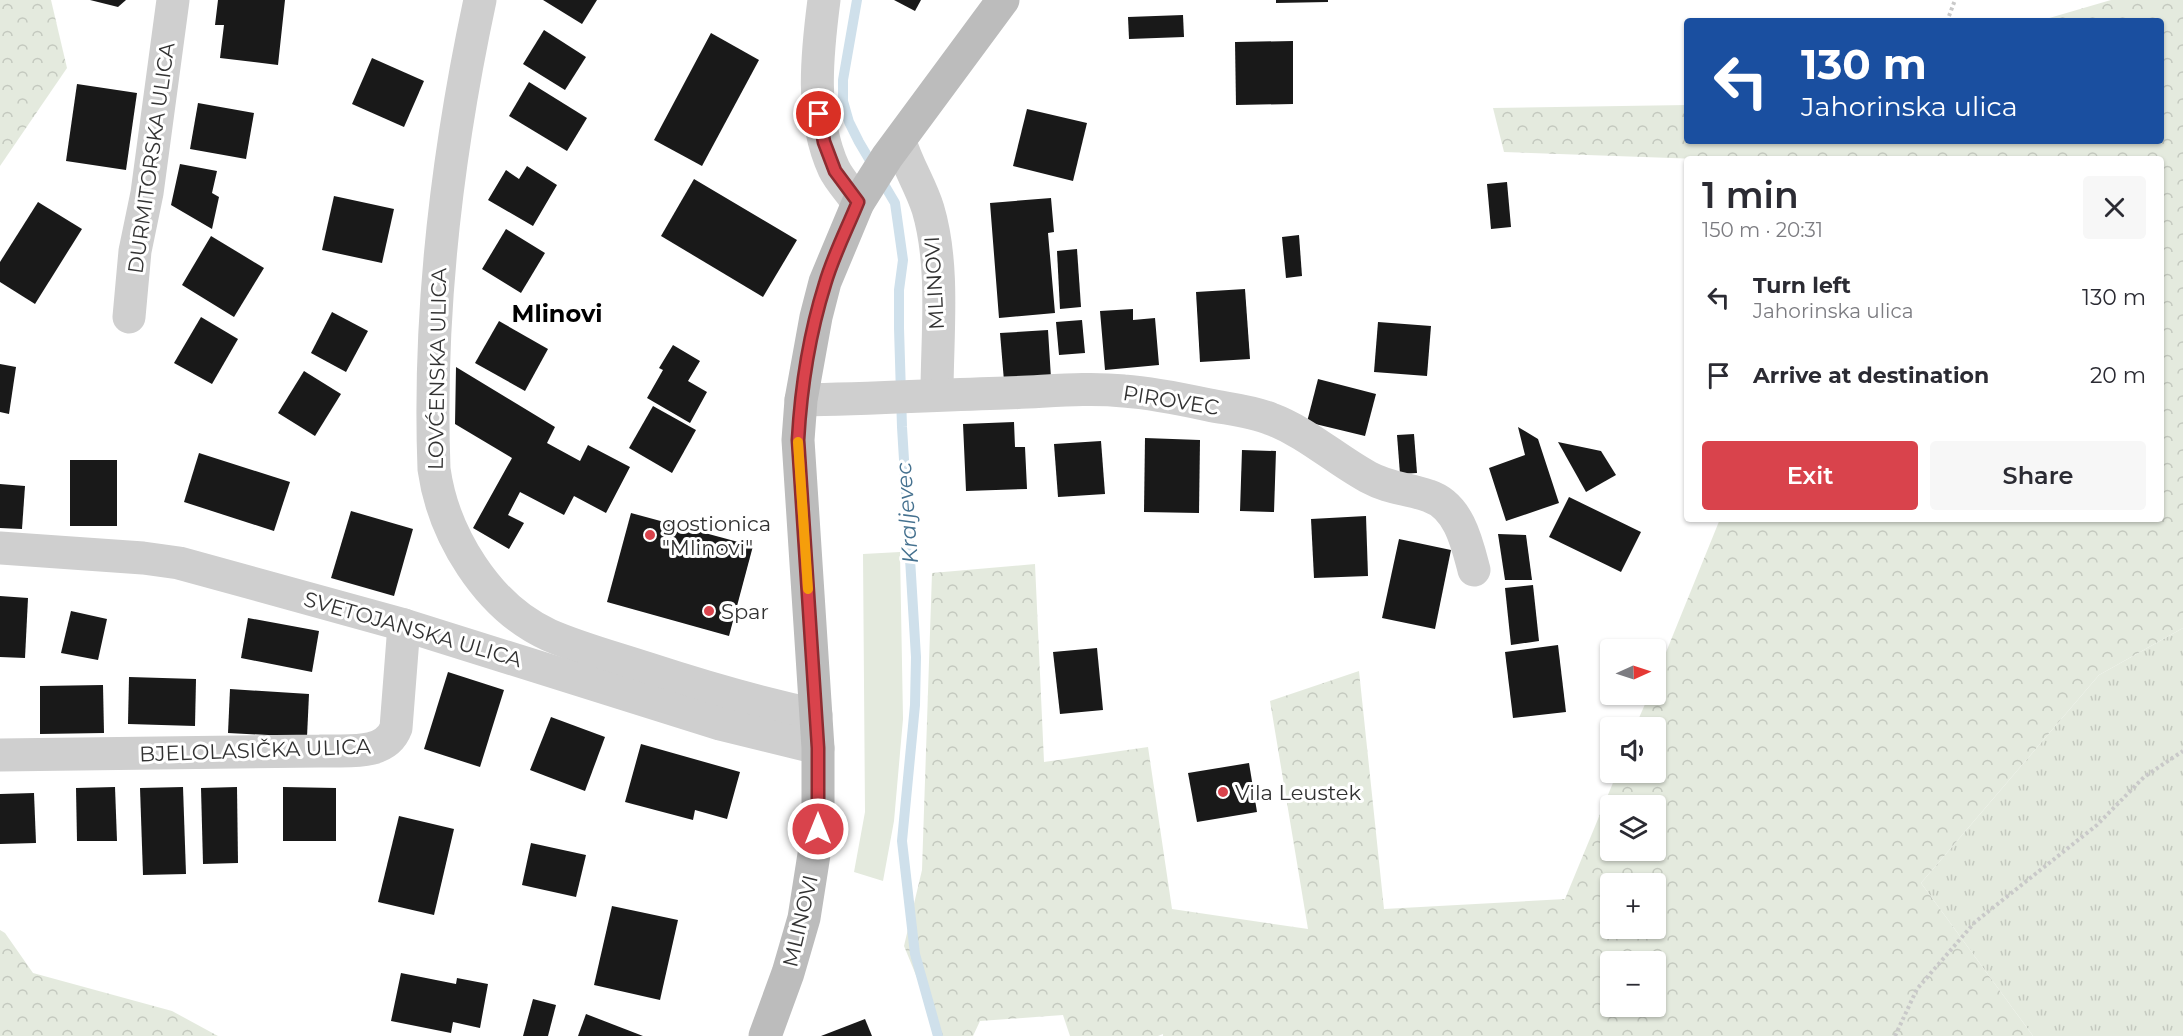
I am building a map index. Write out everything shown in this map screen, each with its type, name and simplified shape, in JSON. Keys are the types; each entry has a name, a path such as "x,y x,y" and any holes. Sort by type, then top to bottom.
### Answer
{"main road":[{"name":"MLINOVI","path":"765,1036 788,973 804,918 818,829 818,748 798,440 808,353 825,282 862,195 893,149 1003,0"}],"street":[{"name":"DURMITORSKA ULICA","path":"129,317 135,251 147,193 173,0"},
{"name":"LOVĆENSKA ULICA","path":"480,0 454,144 435,306 434,469 437,494 444,515 469,562 489,588 510,609 548,634 656,672 747,699 816,715"},
{"path":"824,0 819,72 819,114 824,142 835,171 862,195"},
{"name":"MLINOVI","path":"893,149 906,159 922,194 934,234 938,288 929,395"},
{"name":"PIROVEC","path":"801,400 1076,389 1118,390 1179,399 1270,418 1292,429 1379,483 1390,488 1428,495 1440,501 1449,508 1458,522 1474,570"},
{"name":"SVETOJANSKA ULICA","path":"0,548 143,558 179,563 404,624 720,724 818,748"},
{"name":"BJELOLASIČKA ULICA","path":"0,755 309,751 370,749 384,745 392,738 396,728 404,624"}],"path":[{"path":"1949,16 1955,0"},
{"path":"1895,1036 1917,989 1975,922 2097,825 2144,777 2183,751"}],"green space":[{"path":"0,0 51,0 67,68 0,166"},
{"path":"2111,0 2183,0 2183,628 2099,675 1921,883 2033,1036 1163,1036 1163,1034 1158,1036 1070,1036 1063,1015 980,1021 973,1036 941,1036 904,946 922,870 932,573 1035,564 1044,762 1148,747 1172,909 1308,929 1270,701 1359,671 1384,909 1565,899 1600,814 1600,861 1666,861 1666,795 1608,795 1613,783 1666,783 1666,717 1639,717 1645,705 1666,705 1666,652 1719,522 2164,522 2164,156 1684,156 1684,158 1504,152 1493,108 1684,105 1684,144 2164,144 2164,18 2049,18"},
{"path":"900,552 903,719 894,821 883,881 854,872 865,812 863,554"},
{"path":"2183,628 2183,1036 2033,1036 1921,883 2099,675"},
{"path":"0,930 5,933 33,973 172,1011 218,1036 0,1036"}],"building":[{"path":"90,0 126,0 118,7"},
{"path":"218,0 285,0 278,65 220,58 224,25 215,25"},
{"path":"543,0 597,0 582,24"},
{"path":"894,0 921,0 915,11"},
{"path":"1276,0 1328,0 1328,2 1276,3"},
{"path":"1183,15 1184,37 1129,39 1128,17"},
{"path":"544,30 586,57 565,90 523,64"},
{"path":"711,33 759,60 702,166 654,140"},
{"path":"1293,41 1293,104 1236,105 1235,42"},
{"path":"372,58 424,81 404,127 352,104"},
{"path":"529,82 587,118 567,151 509,116"},
{"path":"77,84 137,93 126,170 66,161"},
{"path":"198,103 254,113 246,159 190,149"},
{"path":"1027,109 1087,123 1073,181 1013,166"},
{"path":"180,164 217,171 212,193 219,197 212,229 171,205"},
{"path":"527,166 557,185 533,226 488,200 506,170 519,179"},
{"path":"694,179 797,240 763,297 661,236"},
{"path":"1507,182 1511,227 1491,229 1487,184"},
{"path":"334,196 394,209 382,263 322,250"},
{"path":"1051,198 1054,232 1048,233 1055,313 999,318 990,203"},
{"path":"38,202 82,229 35,304 0,282 0,262"},
{"path":"506,229 545,253 521,293 482,269"},
{"path":"1299,235 1302,276 1286,278 1282,237"},
{"path":"211,236 264,268 234,317 182,285"},
{"path":"1077,249 1081,307 1060,309 1057,251"},
{"path":"1245,289 1250,359 1200,362 1196,292"},
{"path":"1133,309 1133,320 1155,318 1159,365 1105,370 1100,311"},
{"path":"332,312 368,331 346,372 311,353"},
{"path":"201,317 238,339 212,384 174,363"},
{"path":"1082,320 1085,353 1059,355 1056,322"},
{"path":"499,321 548,349 525,391 475,363"},
{"path":"1378,322 1431,326 1427,376 1374,372"},
{"path":"1048,330 1051,378 1004,381 1000,333"},
{"path":"673,345 700,361 688,381 707,392 690,423 647,398 663,370 659,368"},
{"path":"0,364 16,367 9,414 0,412"},
{"path":"456,367 555,427 547,443 580,461 588,445 630,467 606,513 574,496 564,515 520,492 508,515 524,523 509,549 473,528 512,458 455,424"},
{"path":"304,371 341,394 315,436 278,413"},
{"path":"1318,379 1376,394 1365,436 1307,422"},
{"path":"653,406 696,430 672,473 629,448"},
{"path":"1014,422 1015,447 1025,447 1027,489 966,491 963,424"},
{"path":"1518,427 1538,439 1559,503 1506,521 1489,468 1525,455"},
{"path":"1414,434 1417,473 1400,474 1397,435"},
{"path":"1145,438 1200,440 1199,513 1144,512"},
{"path":"1101,441 1105,494 1058,497 1054,444"},
{"path":"1558,442 1601,451 1616,475 1586,492"},
{"path":"1242,450 1276,451 1274,512 1240,511"},
{"path":"199,453 290,482 274,531 184,502"},
{"path":"70,460 117,460 117,526 70,526"},
{"path":"0,484 25,486 22,529 0,528"},
{"path":"1569,497 1641,532 1621,572 1549,537"},
{"path":"351,511 413,529 394,596 331,578"},
{"path":"631,513 753,546 729,636 607,602"},
{"path":"1366,516 1368,576 1314,578 1311,519"},
{"path":"1498,534 1526,535 1532,580 1505,580"},
{"path":"1399,539 1451,550 1435,629 1382,618"},
{"path":"1533,585 1539,641 1511,645 1505,588"},
{"path":"0,596 28,598 25,658 0,657"},
{"path":"71,611 107,619 98,660 61,653"},
{"path":"248,618 319,631 312,672 241,658"},
{"path":"1558,645 1566,712 1513,718 1505,652"},
{"path":"1097,648 1103,710 1060,714 1053,652"},
{"path":"448,672 504,690 480,767 424,749"},
{"path":"129,677 196,679 195,726 128,724"},
{"path":"103,685 104,733 40,734 40,686"},
{"path":"230,689 309,694 307,737 228,733"},
{"path":"551,717 605,737 585,791 530,770"},
{"path":"641,744 740,772 727,819 695,810 693,820 625,802"},
{"name":"Vila Leustek","path":"1249,763 1257,812 1197,822 1188,773"},
{"path":"115,787 117,841 77,841 76,788"},
{"path":"183,787 186,874 143,875 140,788"},
{"path":"237,787 238,863 203,864 201,788"},
{"path":"283,787 336,788 336,841 283,841"},
{"path":"34,793 36,843 0,844 0,794"},
{"path":"399,816 454,829 434,915 378,902"},
{"path":"531,843 586,855 576,897 522,885"},
{"path":"612,906 678,920 660,1000 594,985"},
{"path":"401,973 456,984 457,978 488,984 480,1028 453,1022 451,1033 391,1021"},
{"path":"533,999 556,1005 548,1036 523,1036"},
{"path":"586,1014 643,1036 578,1036"},
{"path":"865,1019 872,1036 821,1036"}],"waterway":[{"name":"Kraljevec","path":"857,0 843,80 843,101 849,122 859,142 895,203 903,260 899,290 902,427 916,657 915,705 902,841 915,954 938,1036"}],"slow traffic":[{"path":"798,442 808,589"}],"place":[{"name":"gostionica \"Mlinovi\"","path":"650,535"},
{"name":"Spar","path":"709,611"},
{"name":"Vila Leustek","path":"1223,792"}],"district":[{"name":"Mlinovi","path":"557,313"}],"route":[{"path":"818,829 818,748 798,440 801,400 816,317 825,282 858,202 835,171 824,142 819,114"}]}
